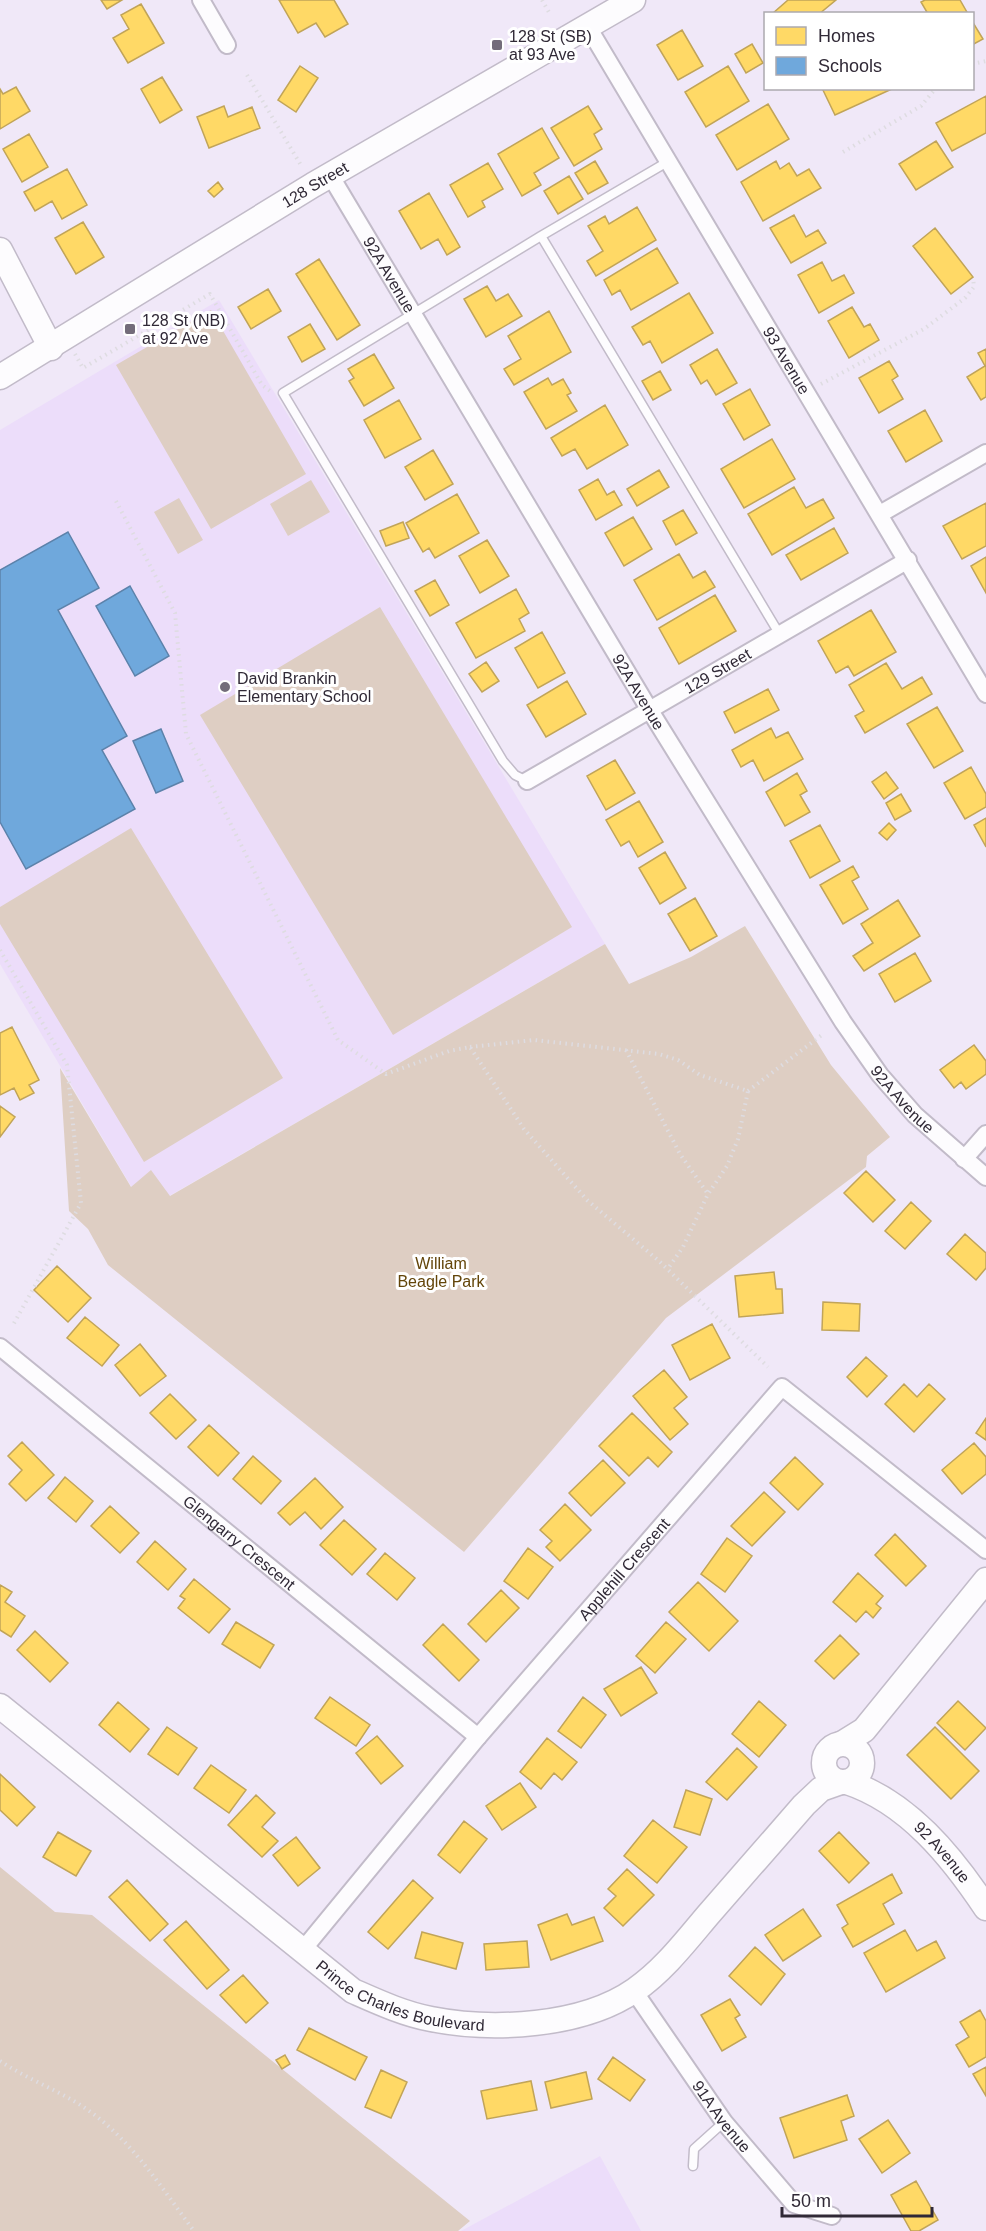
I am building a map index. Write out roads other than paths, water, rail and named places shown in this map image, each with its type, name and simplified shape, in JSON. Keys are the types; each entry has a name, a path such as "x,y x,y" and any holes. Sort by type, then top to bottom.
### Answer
{"street":[{"path":"201,0 227,45"},
{"name":"128 Street","path":"0,377 51,348 330,175 633,0"},
{"name":"93 Avenue","path":"588,27 986,694"},
{"name":"92A Avenue","path":"330,175 649,709 843,1022 868,1058 915,1115 986,1177"},
{"path":"0,250 51,348"},
{"path":"880,514 986,453"},
{"name":"129 Street","path":"528,781 908,560"},
{"path":"964,1159 986,1134"},
{"name":"Glengarry Crescent","path":"0,1347 478,1737"},
{"name":"Applehill Crescent","path":"301,1952 478,1737 782,1387 986,1550"},
{"name":"Prince Charles Boulevard","path":"0,1706 301,1952 353,1991 385,2006 429,2019 473,2025 520,2024 563,2018 601,2007 634,1991 685,1942 804,1805 853,1759 986,1580"},
{"name":"Prince Charles Boulevard","path":"804,1805 831,1748 853,1759"},
{"name":"92 Avenue","path":"853,1759 891,1803 932,1837 986,1908"},
{"name":"91A Avenue","path":"634,1991 724,2122 794,2204 832,2216"}],"lane":[{"path":"528,781 514,775 503,761 283,393 669,161"},
{"path":"541,236 780,635"},
{"path":"693,2166 694,2149 724,2122"}],"place":[{"name":"128 St (SB) at 93 Ave","path":"497,45"},
{"name":"128 St (NB) at 92 Ave","path":"130,329"},
{"name":"David Brankin Elementary School","path":"225,687"}],"park label":[{"name":"William Beagle Park","path":"441,1272"}]}
